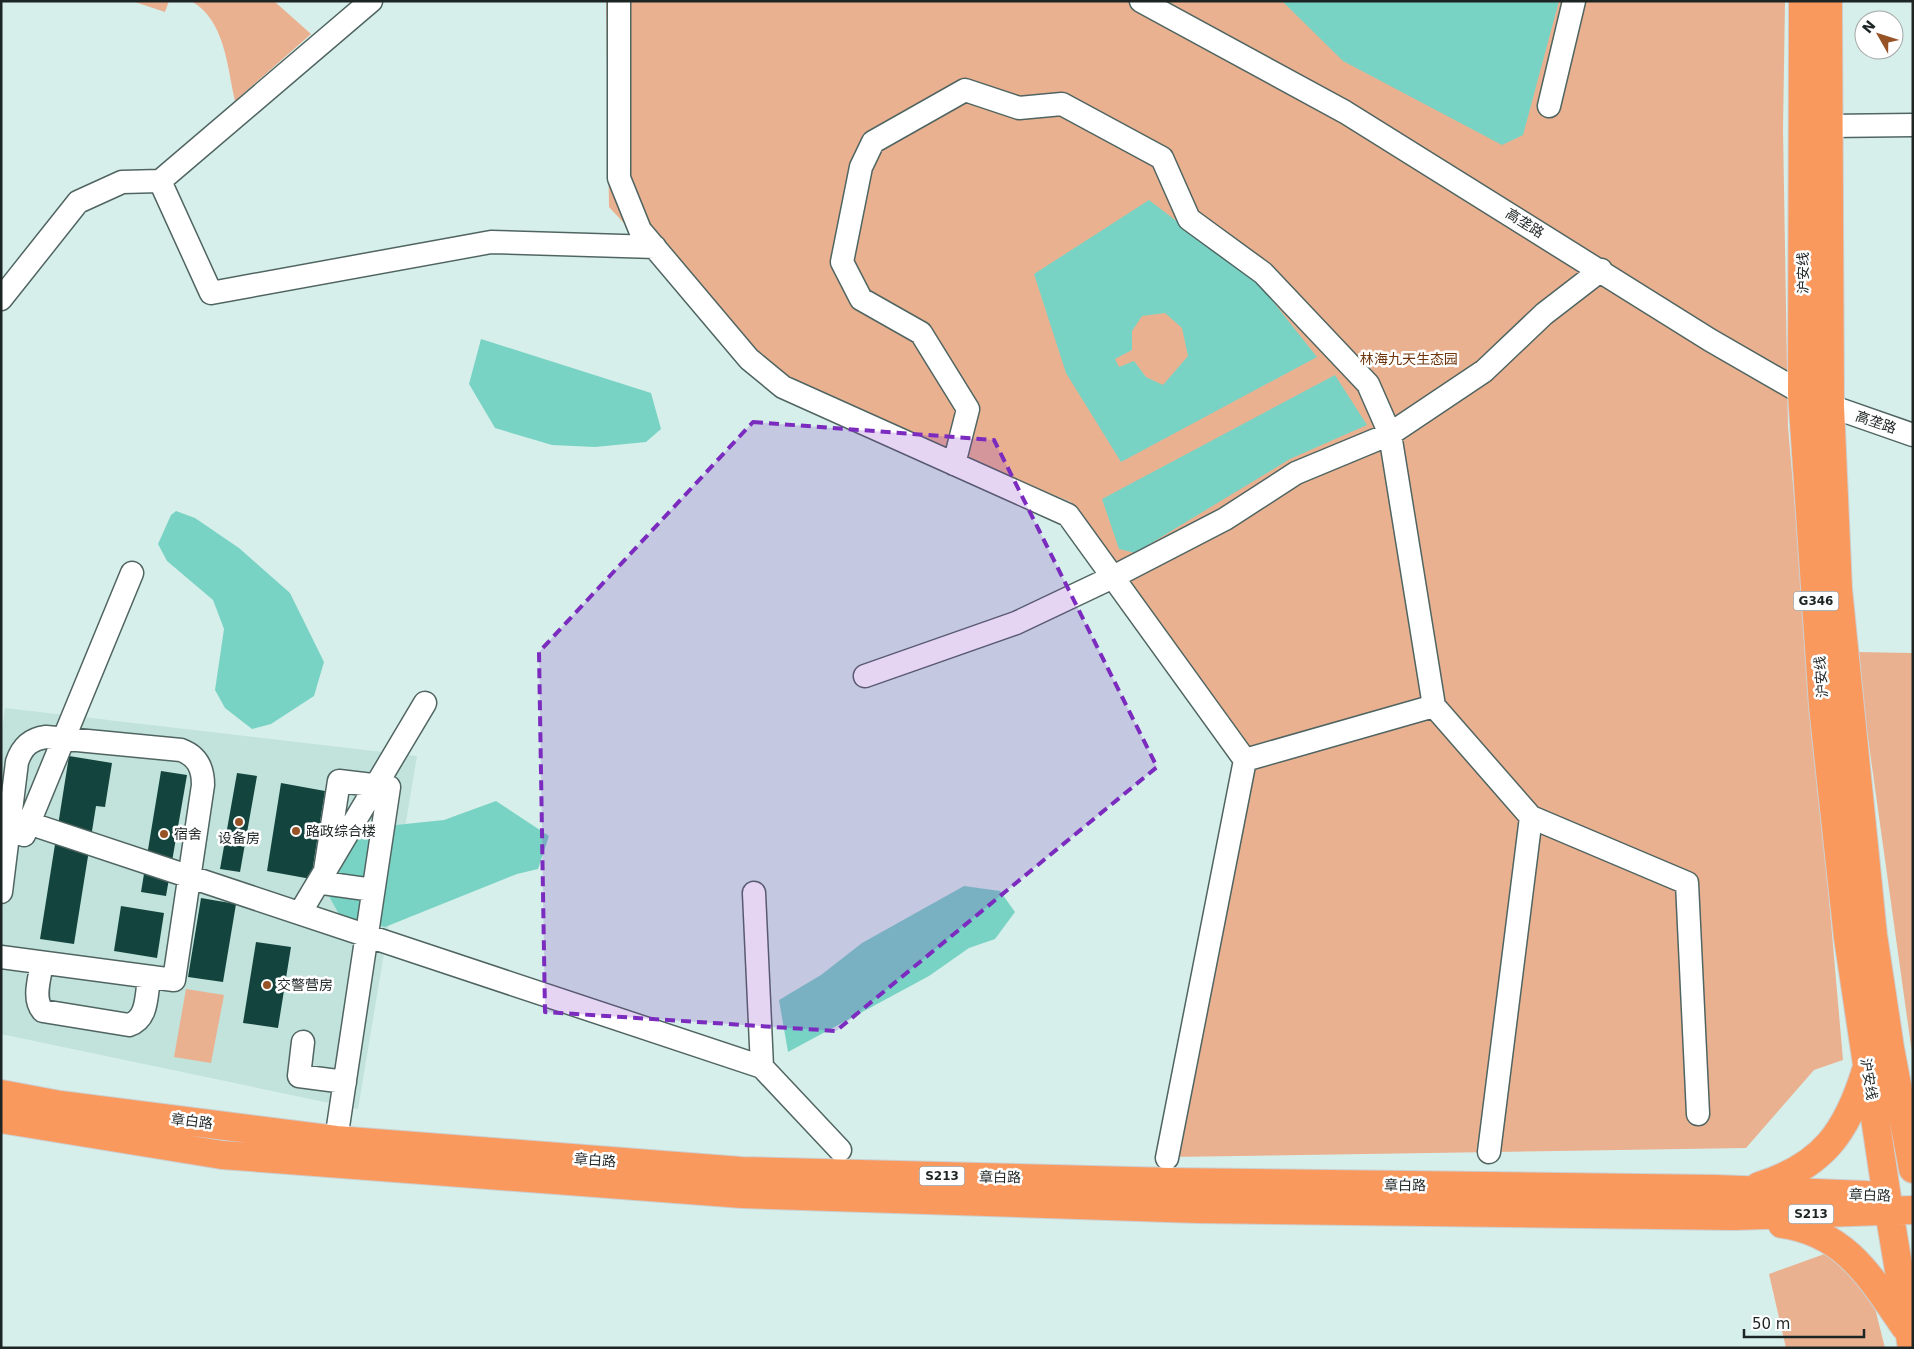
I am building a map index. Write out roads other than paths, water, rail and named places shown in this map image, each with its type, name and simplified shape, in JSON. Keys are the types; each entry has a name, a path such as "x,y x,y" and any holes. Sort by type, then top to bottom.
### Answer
{"highway":[{"name":"沪安线","path":"1803,1 1802,393 1823,706 1848,938 1867,1066 1900,1203 1911,1340"},
{"name":"沪安线","path":"1828,1 1830,406 1838,589 1873,936 1890,1048 1913,1169"},
{"path":"1745,1191 1786,1178 1810,1163 1827,1148 1842,1127 1857,1098 1867,1066"},
{"name":"章白路","path":"1,1094 60,1104 336,1140 741,1170 1171,1182 1745,1191 1900,1203"},
{"name":"章白路","path":"1,1119 222,1155 742,1194 1198,1209 1734,1216 1900,1203"},
{"path":"1734,1216 1803,1227 1822,1234 1855,1259 1870,1276 1911,1340"}],"street":[{"path":"1,299 78,202 122,182 160,181 371,1"},
{"path":"619,1 619,178 640,230 749,359 783,387 1068,515 1245,760 1167,1158"},
{"name":"高垄路","path":"1141,1 1345,112 1601,270 1710,340 1802,393 1830,406 1913,435"},
{"path":"1550,106 1574,1"},
{"path":"954,464 968,410 921,333 861,298 842,262 861,167 873,142 965,90 1019,108 1062,104 1162,158 1189,219 1264,273 1368,384 1390,434 1434,706 1531,817 1687,882 1698,1114"},
{"path":"1830,126 1913,125"},
{"path":"160,181 211,293 492,242 655,247"},
{"path":"865,676 1016,623 1112,577 1225,519 1296,474 1390,434 1484,371 1544,314 1601,270"},
{"path":"1,891 132,573"},
{"path":"300,913 425,703"},
{"path":"1245,760 1434,706"},
{"path":"1,891 17,762 20,753 30,741 38,738 58,738 181,750 191,754 201,768 203,785 174,980 1,957"},
{"path":"336,1140 344,1082 373,890 388,787 338,781 323,883 373,890"},
{"path":"1,814 762,1067 840,1150"},
{"path":"1488,1152 1531,817"},
{"path":"754,893 762,1067"},
{"path":"42,963 37,999 38,1006 43,1011 129,1025 136,1023 143,1016 149,978"},
{"path":"303,1042 299,1076 344,1082"}],"place":[{"name":"设备房","path":"239,822"},
{"name":"路政综合楼","path":"296,831"},
{"name":"宿舍","path":"164,834"},
{"name":"交警营房","path":"267,985"}],"park label":[{"name":"林海九天生态园","path":"1409,359"}]}
